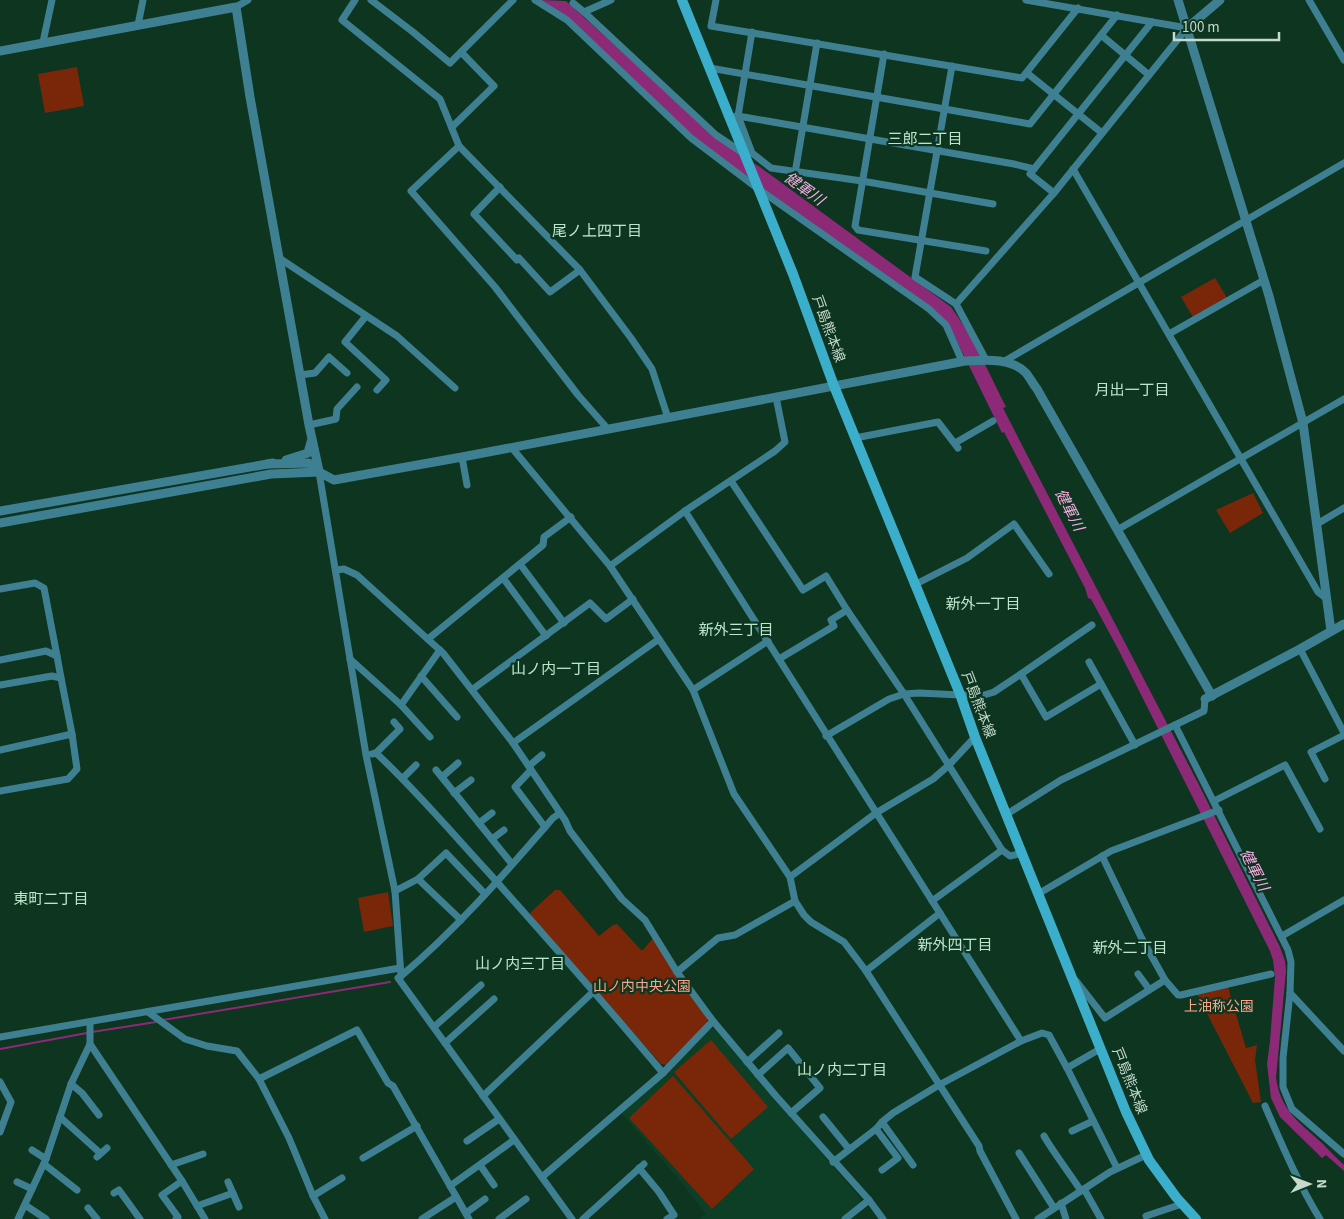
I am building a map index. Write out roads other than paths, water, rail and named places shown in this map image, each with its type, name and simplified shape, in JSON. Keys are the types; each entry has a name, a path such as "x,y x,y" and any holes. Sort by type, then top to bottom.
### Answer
{"main road":[{"path":"682,0 710,68 733,116 742,153"},
{"name":"戸島熊本線","path":"742,153 793,274 834,386 960,694 975,737 1126,1112 1146,1155 1163,1180 1196,1219"}],"street":[{"path":"43,42 52,0"},
{"path":"138,25 143,0"},
{"path":"0,50 138,25 248,0"},
{"path":"355,0 342,20 440,98 459,146 580,270 631,338 652,369 668,418"},
{"path":"371,0 450,63 513,0"},
{"path":"535,0 567,20 691,138 757,188 929,309 946,325 963,361"},
{"path":"584,12 611,0"},
{"path":"716,0 711,26 1022,78 1078,8"},
{"path":"1026,0 1055,2 1117,16 1187,28"},
{"path":"1178,0 1264,280 1302,423 1332,631"},
{"path":"956,304 1054,193 1187,28 1220,0"},
{"path":"1309,0 1344,60"},
{"path":"236,3 250,97 319,472 366,755 395,891 401,972"},
{"path":"573,4 584,12 716,135 742,153"},
{"path":"710,68 1030,124 1117,16"},
{"path":"1054,193 1030,174 1152,22"},
{"path":"752,32 745,74 733,116 752,154 770,168 862,181 993,204"},
{"path":"1101,35 1149,75"},
{"path":"793,185 817,43"},
{"path":"452,127 494,86 461,52"},
{"path":"884,54 855,226 858,230 986,251"},
{"path":"952,66 915,277 956,304 985,360"},
{"path":"1027,73 1102,134"},
{"path":"733,116 1034,169"},
{"path":"459,146 411,191 495,287 578,395 607,428"},
{"path":"1003,362 1344,163"},
{"path":"1073,169 1318,592 1327,599"},
{"path":"500,187 474,214 550,292 580,270"},
{"path":"279,258 396,336 455,388"},
{"path":"1169,334 1264,280"},
{"path":"366,316 345,342 386,380 377,390"},
{"path":"300,375 315,373 329,357 347,374"},
{"path":"268,464 309,463 319,472 334,480 512,448 607,428 963,361 985,360 1014,365 1026,374 1117,530 1208,697 1204,711 1061,780 1007,814"},
{"path":"309,425 336,419 337,409 358,387"},
{"path":"610,566 685,511 776,451 784,442 776,397"},
{"path":"1117,530 1344,399"},
{"path":"855,438 938,422 956,446 993,421"},
{"path":"0,511 268,464 308,453 312,440"},
{"path":"512,448 610,566 693,690 734,794 790,877 795,901 811,922 844,942 866,970 979,1146 1016,1219"},
{"path":"462,457 467,485"},
{"path":"0,523 271,474 319,472"},
{"path":"731,481 803,590 826,576 904,694 948,766 962,784 1002,850 1010,856 1022,853"},
{"path":"1317,524 1344,508"},
{"path":"685,511 1021,1041"},
{"path":"428,639 543,545 544,537 571,518"},
{"path":"914,585 968,558 1014,524 1049,574"},
{"path":"520,564 564,623"},
{"path":"336,570 344,569 357,575 440,650 473,690 530,768 566,820 570,831 622,899 645,920 677,972 713,1021 833,1162 869,1200 883,1219"},
{"path":"503,578 546,636"},
{"path":"0,589 35,583 44,588 77,769 68,779 0,791"},
{"path":"473,690 590,603 606,619 633,599"},
{"path":"779,660 834,626 831,620 847,610"},
{"path":"1208,697 1344,624"},
{"path":"826,736 889,699 904,694 981,696 994,692 1092,625"},
{"path":"512,743 659,639"},
{"path":"693,690 768,641"},
{"path":"1300,649 1344,734 1311,752 1325,779"},
{"path":"401,705 440,650"},
{"path":"0,660 46,651 56,656"},
{"path":"350,659 401,705 430,737"},
{"path":"1089,662 1135,745"},
{"path":"1021,674 1046,717 1101,684"},
{"path":"0,685 52,676 61,678"},
{"path":"421,676 457,717"},
{"path":"366,755 376,753 400,729 394,722"},
{"path":"1174,726 1214,801 1217,811 1288,950 1291,962 1290,993 1283,1058 1283,1087 1292,1109 1344,1154"},
{"path":"0,750 72,734"},
{"path":"790,877 876,813 933,779 975,737"},
{"path":"376,753 403,778 497,882 594,991 663,1073"},
{"path":"542,755 514,787 546,827"},
{"path":"442,777 458,762"},
{"path":"403,778 416,765"},
{"path":"1214,801 1285,765 1320,829"},
{"path":"436,770 512,864"},
{"path":"454,793 471,780"},
{"path":"1038,894 1111,851 1217,811"},
{"path":"479,823 492,813"},
{"path":"560,813 433,948 401,972 398,978 572,1219"},
{"path":"492,839 504,830"},
{"path":"932,901 1002,850"},
{"path":"395,891 418,879 446,853 485,894"},
{"path":"1102,856 1141,937 1165,980 1178,995 1271,974"},
{"path":"418,879 460,920"},
{"path":"1282,936 1344,900"},
{"path":"677,972 718,938 735,935 795,901"},
{"path":"866,970 940,913"},
{"path":"0,1037 401,972"},
{"path":"1138,974 1149,990"},
{"path":"1072,976 1105,1018 1165,980"},
{"path":"434,1027 481,984"},
{"path":"484,1096 594,991"},
{"path":"1290,993 1344,1051"},
{"path":"445,1043 494,999"},
{"path":"148,1012 185,1039 237,1052 259,1079 289,1138 313,1196 325,1219"},
{"path":"542,1177 663,1073 713,1021"},
{"path":"18,1219 45,1161 71,1084 90,1044 90,1022"},
{"path":"259,1079 357,1030 388,1083 393,1086 417,1126 467,1216 486,1199"},
{"path":"747,1062 779,1033"},
{"path":"833,1162 876,1129 882,1122 939,1086 1021,1041 1042,1033 1049,1035 1117,1168"},
{"path":"90,1044 182,1181 205,1219"},
{"path":"758,1075 788,1048 820,1088 791,1113"},
{"path":"1067,1068 1100,1049"},
{"path":"71,1084 82,1093 99,1116"},
{"path":"0,1132 11,1102 1,1086"},
{"path":"1265,1106 1303,1189 1320,1219"},
{"path":"60,1117 101,1153"},
{"path":"823,1117 850,1149"},
{"path":"467,1141 499,1119"},
{"path":"1072,1131 1093,1121"},
{"path":"882,1122 912,1165"},
{"path":"363,1158 417,1126"},
{"path":"876,1129 898,1158 882,1170"},
{"path":"1044,1136 1055,1155 1101,1219"},
{"path":"450,1186 514,1140"},
{"path":"32,1150 77,1190"},
{"path":"171,1165 203,1154"},
{"path":"1019,1154 1066,1219"},
{"path":"1038,1219 1117,1168 1146,1155"},
{"path":"480,1165 494,1185"},
{"path":"583,1219 641,1166 674,1215 667,1219"},
{"path":"313,1196 342,1178"},
{"path":"176,1219 178,1217 162,1195 182,1181"},
{"path":"17,1182 32,1189"},
{"path":"228,1182 239,1207"},
{"path":"114,1193 119,1190 140,1219"},
{"path":"197,1206 233,1194"},
{"path":"422,1219 456,1197"},
{"path":"499,1219 526,1199"},
{"path":"845,1219 869,1200"},
{"path":"25,1204 46,1219"},
{"path":"1146,1216 1182,1204"},
{"path":"88,1208 97,1219"}],"waterway":[{"path":"163,1020 390,982"},
{"path":"92,1032 156,1022"},
{"path":"0,1049 87,1033"}],"district":[{"name":"三郎二丁目","path":"925,139"},
{"name":"尾ノ上四丁目","path":"597,231"},
{"name":"月出一丁目","path":"1132,390"},
{"name":"新外一丁目","path":"983,604"},
{"name":"新外三丁目","path":"736,630"},
{"name":"山ノ内一丁目","path":"556,669"},
{"name":"東町二丁目","path":"51,899"},
{"name":"新外四丁目","path":"955,945"},
{"name":"新外二丁目","path":"1130,948"},
{"name":"山ノ内三丁目","path":"520,964"},
{"name":"山ノ内二丁目","path":"842,1070"}],"water label":[{"name":"健軍川","path":"804,189"},
{"name":"健軍川","path":"1069,510"},
{"name":"健軍川","path":"1254,870"}],"park label":[{"name":"山ノ内中央公園","path":"642,987"},
{"name":"上油称公園","path":"1219,1007"}]}
